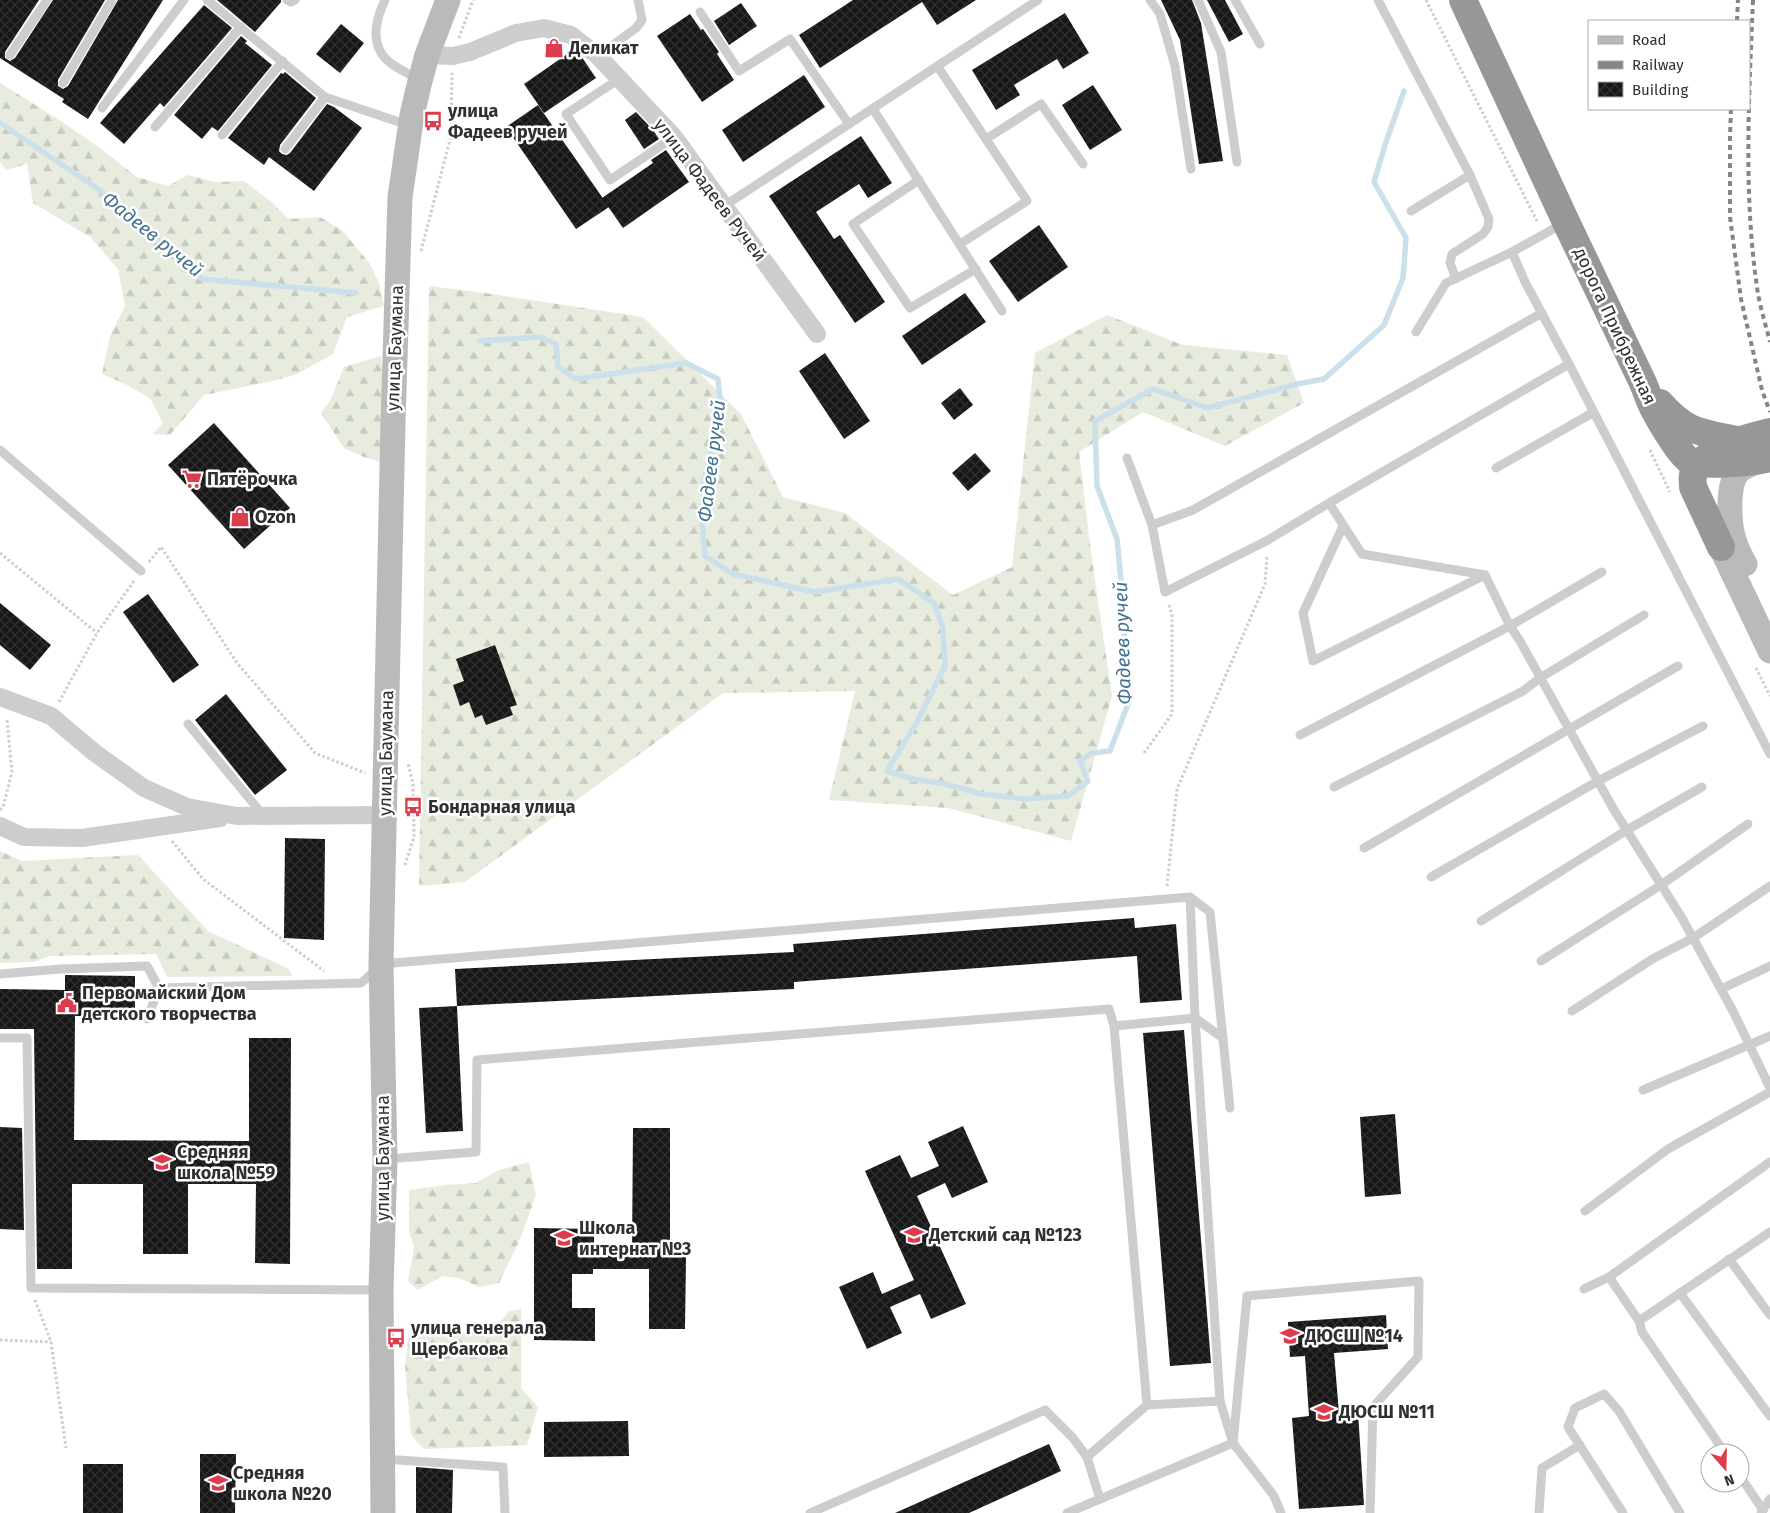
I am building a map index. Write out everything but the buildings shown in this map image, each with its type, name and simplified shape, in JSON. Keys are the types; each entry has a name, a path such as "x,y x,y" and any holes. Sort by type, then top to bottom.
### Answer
{"highway":[{"name":"дорога Прибрежная","path":"1463,0 1654,410"},
{"path":"1643,383 1672,416 1683,425 1705,434 1737,440"},
{"path":"1654,410 1683,455 1689,461 1701,463 1766,459"},
{"path":"1721,547 1693,487 1692,476 1701,463 1719,449 1737,440 1770,432"}],"street":[{"name":"улица Баумана","path":"383,1513 381,1290 385,1159 381,965 393,413 400,197 420,81 427,55 448,0"},
{"name":"улица Фадеев Ручей","path":"427,55 453,56 470,52 516,33 544,28 571,35 598,56 674,136 817,334"},
{"name":"дорога Прибрежная","path":"1654,410 1770,651"},
{"path":"1766,459 1747,465 1738,472 1733,480 1730,497 1730,515 1734,541 1770,618"},
{"path":"3,698 51,716 95,753 144,788 187,808 237,816"},
{"path":"0,826 24,837 82,838 237,816 384,815"}],"lane":[{"path":"10,55 47,0"},
{"path":"63,83 112,0"},
{"path":"102,108 184,0"},
{"path":"207,0 325,97 411,126"},
{"path":"287,0 291,2 295,0"},
{"path":"385,0 377,17 376,24 376,40 379,47 387,60 420,81"},
{"path":"598,56 636,28 642,20 638,0"},
{"path":"724,206 1038,0"},
{"path":"1150,0 1160,14 1175,66 1191,169"},
{"path":"1198,0 1221,52 1237,162"},
{"path":"1235,0 1260,44"},
{"path":"1378,0 1470,175 1490,219 1488,227 1483,234 1452,254 1450,263 1456,279"},
{"path":"700,12 739,71 790,39 849,124"},
{"path":"156,127 241,27"},
{"path":"222,135 283,61"},
{"path":"938,66 1028,202 960,244"},
{"path":"619,79 566,114 610,180 674,136"},
{"path":"285,149 325,97"},
{"path":"986,139 1041,104 1083,164"},
{"path":"873,109 1002,310"},
{"path":"1411,211 1470,175"},
{"path":"919,180 853,224 910,308 976,269"},
{"path":"1416,332 1446,283 1512,252 1543,233 1566,222"},
{"path":"1512,252 1524,282 1570,364 1770,754"},
{"path":"1152,524 1193,510 1542,313"},
{"path":"1127,458 1152,524 1165,592 1268,540 1570,364"},
{"path":"1496,468 1594,412"},
{"path":"0,450 141,571"},
{"path":"1329,503 1362,554 1485,575"},
{"path":"1343,526 1303,614 1313,661 1485,575"},
{"path":"1300,734 1510,626 1602,572"},
{"path":"1485,575 1510,626 1598,781 1693,938 1721,989 1770,1088"},
{"path":"1334,787 1523,691 1540,678 1644,615"},
{"path":"1364,848 1678,666"},
{"path":"188,724 263,816"},
{"path":"1431,877 1598,781 1703,726"},
{"path":"1481,922 1627,830 1702,787"},
{"path":"1541,961 1661,885 1748,824"},
{"path":"1572,1011 1654,958 1693,938 1770,886"},
{"path":"1190,897 1195,1018 1220,1402 1233,1443 1274,1496 1281,1513"},
{"path":"159,988 361,983 381,965 1190,897 1210,912 1230,1108"},
{"path":"0,974 60,969 147,966 159,988 147,1019"},
{"path":"1721,989 1770,966"},
{"path":"385,1159 392,1160 476,1152 477,1060 1109,1009 1114,1026 1147,1406"},
{"path":"1114,1026 1195,1018 1223,1038"},
{"path":"1643,1090 1770,1036"},
{"path":"0,1038 28,1038 31,1288 381,1290"},
{"path":"1585,1211 1668,1149 1770,1092"},
{"path":"1584,1289 1609,1277 1770,1162"},
{"path":"1639,1321 1770,1232"},
{"path":"1729,1259 1770,1315"},
{"path":"1609,1277 1639,1321 1642,1332 1718,1443"},
{"path":"1233,1443 1246,1296 1419,1281 1418,1357 1373,1407 1370,1513"},
{"path":"1680,1293 1770,1416"},
{"path":"1623,1513 1568,1427 1575,1408 1604,1394 1619,1411 1680,1513"},
{"path":"1087,1457 1147,1406 1220,1402"},
{"path":"810,1513 1045,1410 1073,1438 1087,1457 1100,1499"},
{"path":"1067,1513 1233,1443"},
{"path":"1539,1513 1542,1468 1580,1446"},
{"path":"383,1459 503,1467 504,1513"},
{"path":"1750,1492 1762,1511 1770,1499"}],"path":[{"path":"1165,899 1178,789 1265,584 1268,540"},
{"path":"51,716 97,633 141,571 161,547 237,662 315,753 365,773 367,781"},
{"path":"0,553 97,633"},
{"path":"1144,753 1172,714 1172,615 1165,592"},
{"path":"0,810 3,807 12,772 3,698"},
{"path":"160,827 203,879 342,984"},
{"path":"31,1288 51,1342 66,1448"},
{"path":"0,1340 51,1342"}],"green space":[{"path":"0,83 61,121 137,177 168,186 188,175 216,182 244,181 274,204 288,219 320,217 343,231 370,264 379,283 384,306 347,317 333,354 297,374 273,381 204,395 170,435 153,434 163,423 150,398 102,374 110,336 125,306 118,269 90,237 33,203 27,164 6,170 0,162"},
{"path":"429,286 643,317 741,414 783,497 845,513 953,595 1012,567 1035,353 1107,315 1183,345 1287,355 1304,403 1225,446 1143,412 1079,452 1091,553 1112,696 1071,841 948,808 829,800 855,691 723,693 465,882 419,886"},
{"path":"381,356 389,464 364,457 344,448 321,413 330,401 344,367"},
{"path":"0,851 22,861 138,855 208,931 289,969 292,976 167,977 156,954 50,956 34,962 0,963"},
{"path":"529,1162 536,1195 521,1237 499,1283 479,1287 459,1278 443,1276 418,1290 408,1281 414,1247 409,1231 409,1190 476,1183 499,1170"},
{"path":"521,1309 521,1388 538,1407 527,1445 424,1449 411,1435 405,1365 409,1333 422,1327 434,1332 456,1334 483,1330 498,1325 509,1311"}],"waterway":[{"name":"Фадеев ручей","path":"480,341 540,337 556,344 558,367 576,379 686,363 718,379 721,409 704,482 702,520 705,556 733,574 815,592 898,579 934,603 943,628 945,666 917,722 887,771 913,779 946,784 981,794 1025,799 1068,796 1088,781 1080,761 1092,753 1110,751 1128,704 1122,591 1117,539 1097,486 1095,421 1153,389 1208,408 1297,384 1324,379 1384,325 1403,278 1406,238 1374,182 1404,91"},
{"name":"Фадеев ручей","path":"0,123 101,191 202,279 356,293"}],"railway":[{"path":"1737,20 1738,0"},
{"path":"1750,74 1753,0"},
{"path":"1731,110 1730,217 1741,299 1762,390 1770,412"},
{"path":"1749,110 1748,147 1753,258 1758,294 1770,342"}],"place":[{"name":"Деликат","path":"554,48"},
{"name":"улица Фадеев ручей","path":"433,121"},
{"name":"Пятёрочка","path":"192,479"},
{"name":"Ozon","path":"240,517"},
{"name":"Бондарная улица","path":"413,807"},
{"name":"Первомайский Дом детского творчества","path":"67,1003"},
{"name":"Средняя школа №59","path":"162,1162"},
{"name":"Детский сад №123","path":"914,1235"},
{"name":"Школа интернат №3","path":"564,1238"},
{"name":"ДЮСШ №14","path":"1290,1336"},
{"name":"улица генерала Щербакова","path":"396,1338"},
{"name":"ДЮСШ №11","path":"1324,1412"},
{"name":"Средняя школа №20","path":"218,1483"}]}
